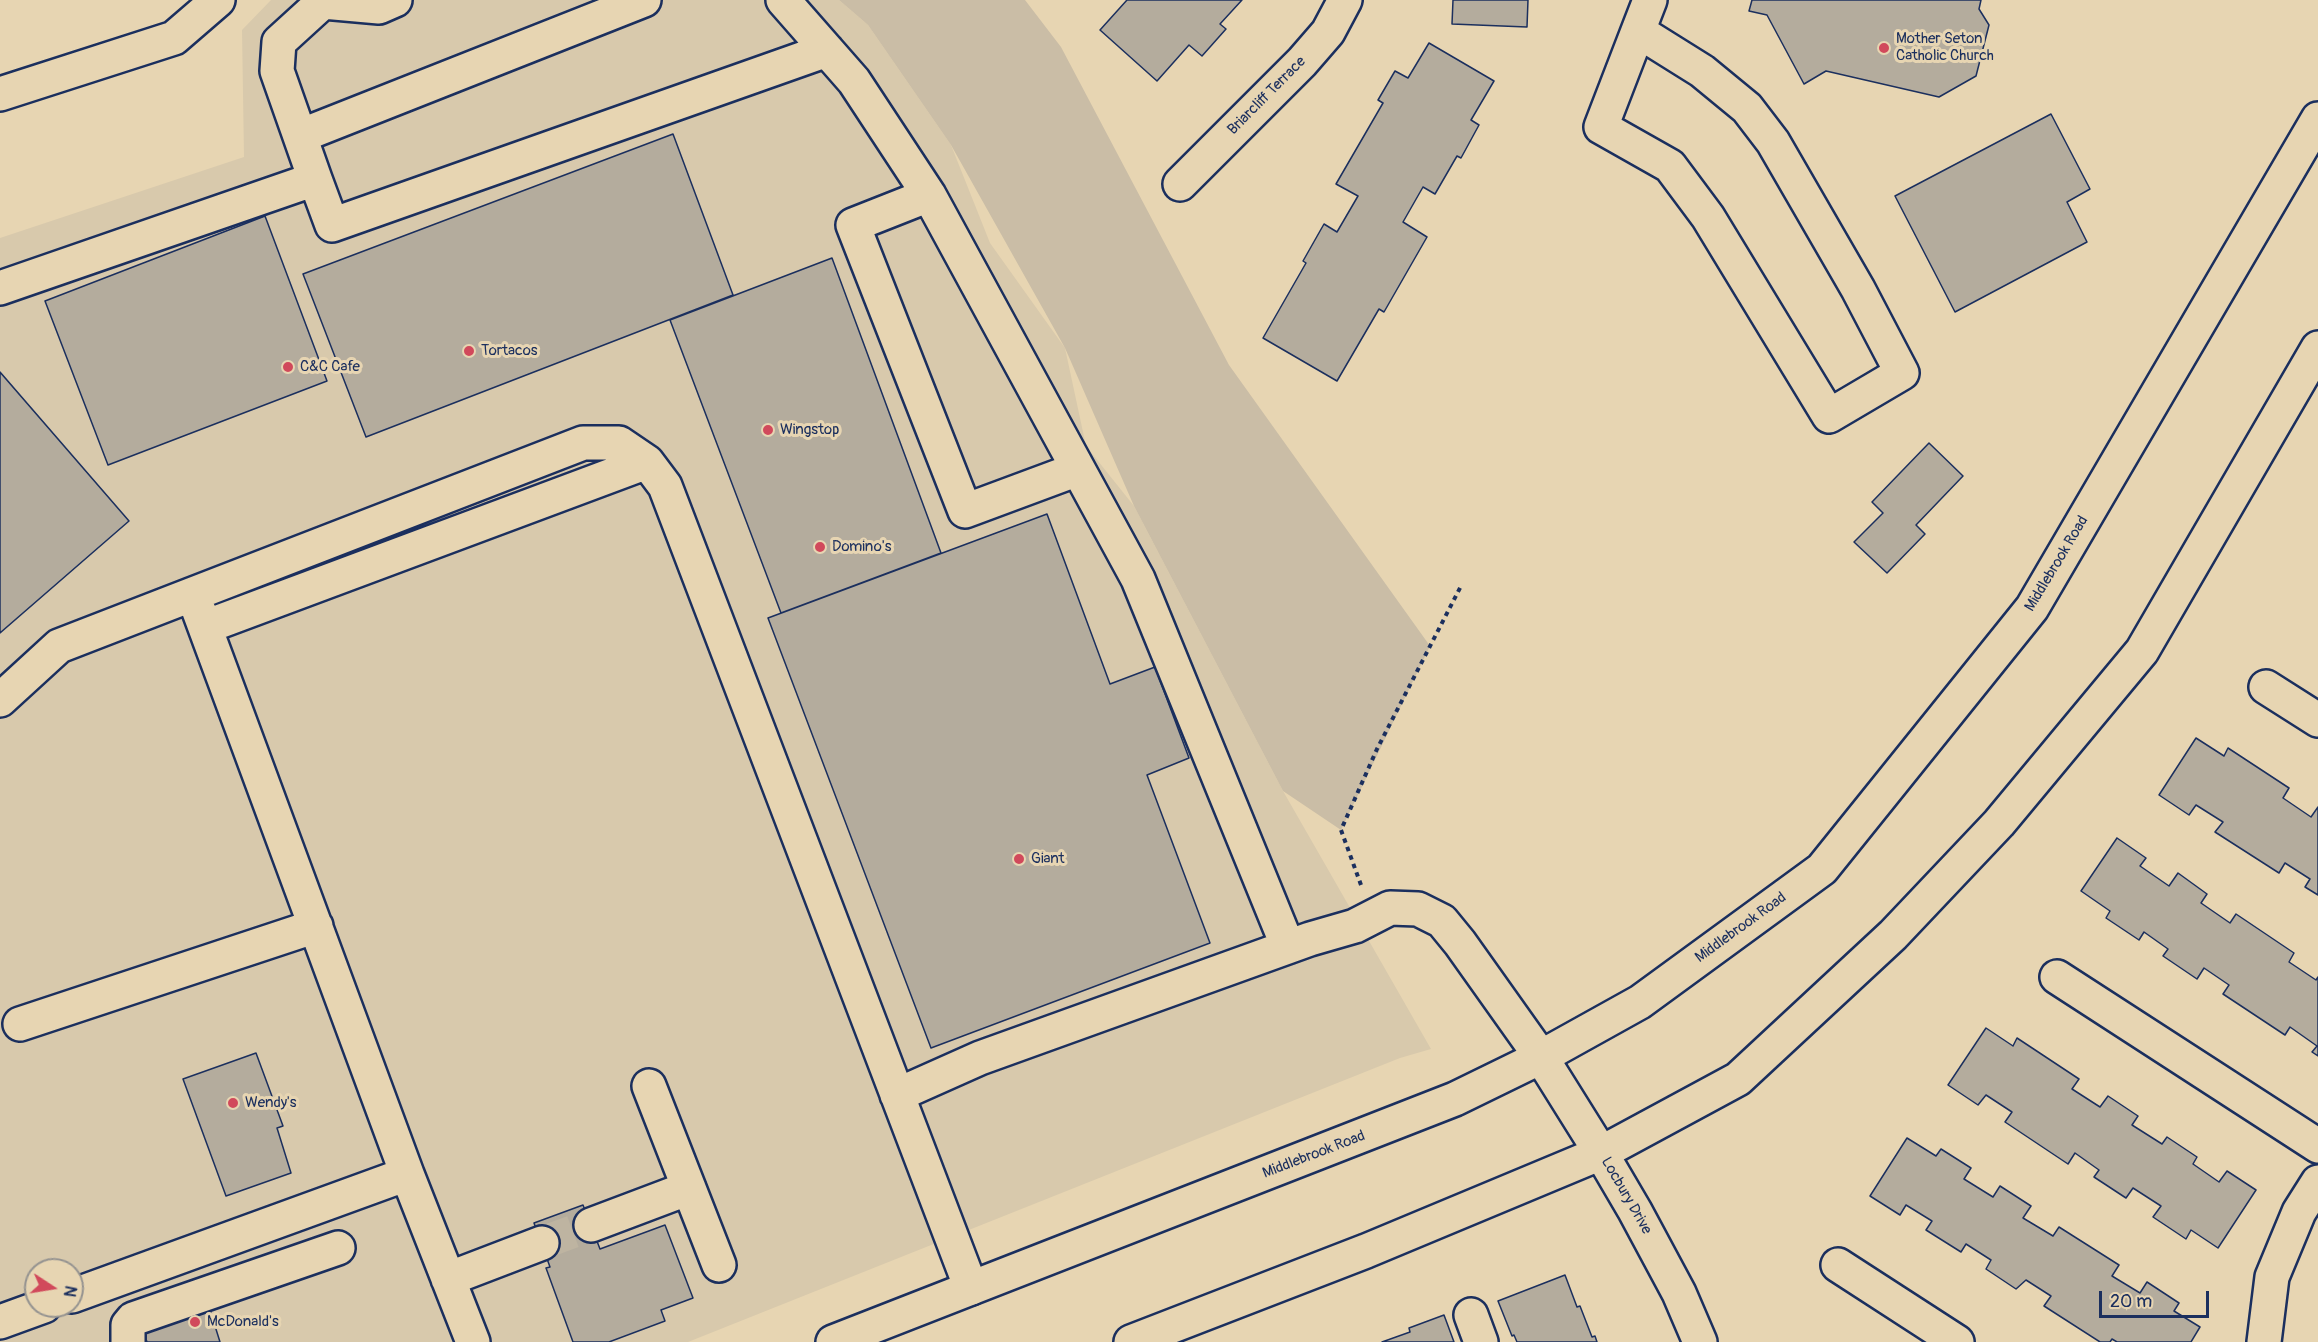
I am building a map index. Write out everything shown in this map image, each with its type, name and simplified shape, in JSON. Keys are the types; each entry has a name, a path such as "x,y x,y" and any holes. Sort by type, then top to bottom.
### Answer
{"main road":[{"path":"0,94 174,38 218,0"},
{"path":"395,0 380,7 324,1 279,42 277,71 333,225 826,50"},
{"path":"300,136 644,0"},
{"path":"783,0 854,81 929,195 1138,579 1288,947"},
{"name":"Briarcliff Terrace","path":"1180,184 1302,62 1328,32 1345,0"},
{"path":"1638,31 1702,71 1747,108 1773,142 1858,289 1902,373 1829,416 1714,226 1670,166 1601,127 1638,31 1650,0"},
{"name":"Middlebrook Road","path":"833,1342 1455,1099 1540,1057 1640,1002 1822,869 2032,608 2318,119"},
{"path":"0,288 315,179"},
{"path":"929,195 853,225 965,511 1078,469"},
{"path":"1131,1342 1366,1251 1601,1153 1738,1079 1893,935 1999,823 2142,651 2318,348"},
{"path":"0,700 59,646 583,443 619,443 647,462 665,486 971,1288"},
{"path":"205,627 647,462"},
{"path":"193,595 407,1174 473,1342"},
{"path":"2266,687 2318,720"},
{"name":"Locbury Drive","path":"897,1095 980,1058 1288,947 1354,926 1390,909 1418,909 1442,921 1540,1057 1601,1153 1653,1244 1700,1342"},
{"path":"20,1024 316,926"},
{"path":"2057,977 2318,1146"},
{"path":"649,1086 719,1265"},
{"path":"84,1292 407,1174"},
{"path":"2264,1342 2272,1277 2308,1218 2318,1182"},
{"path":"591,1225 689,1188"},
{"path":"448,1279 542,1243"},
{"path":"128,1342 128,1325 133,1319 338,1248"},
{"path":"1838,1264 1957,1342"},
{"path":"0,1322 24,1313"}],"path":[{"path":"1373,917 1341,830 1377,749 1462,584"}],"shaded area":[{"path":"271,0 839,0 868,25 951,145 990,243 1065,348 1086,446 1134,506 1283,791 1431,1049 1400,1058 688,1342 0,1342 0,238 244,157 242,30"},
{"path":"839,0 1025,0 1061,47 1229,365 1430,646 1341,830 1283,791 1134,506 1065,348 951,145 868,25"}],"building":[{"path":"1127,0 1242,0 1220,24 1226,29 1202,56 1189,45 1157,81 1100,30"},
{"path":"1453,0 1528,0 1527,27 1452,24"},
{"name":"Mother Seton Catholic Church","path":"1752,0 1981,0 1979,9 1989,25 1976,76 1939,97 1826,71 1804,84 1767,15 1749,11"},
{"path":"1429,43 1494,81 1471,120 1479,125 1461,158 1457,156 1435,194 1423,187 1403,222 1427,237 1384,312 1379,309 1337,381 1263,338 1306,263 1303,261 1324,224 1337,232 1358,196 1336,184 1383,103 1378,100 1395,71 1408,78"},
{"path":"2051,114 2090,189 2067,202 2087,242 1955,312 1895,196"},
{"path":"673,134 733,295 366,437 303,274"},
{"path":"265,216 327,381 108,465 45,301"},
{"path":"832,258 941,553 781,613 670,320"},
{"path":"0,372 129,521 0,633"},
{"path":"1929,443 1963,476 1916,525 1925,534 1887,573 1854,542 1883,513 1872,502"},
{"name":"Giant","path":"1047,514 1110,684 1155,667 1189,758 1147,775 1210,943 931,1048 768,618"},
{"path":"2196,738 2224,756 2228,748 2289,788 2283,798 2311,817 2318,807 2318,895 2305,887 2310,879 2285,863 2279,873 2215,832 2223,822 2196,805 2189,815 2159,795"},
{"path":"2117,838 2146,858 2140,866 2169,886 2178,873 2207,894 2201,903 2230,923 2236,914 2294,953 2289,962 2316,980 2318,977 2318,1056 2312,1052 2317,1046 2290,1027 2285,1035 2223,994 2229,985 2204,968 2197,979 2163,956 2168,949 2144,932 2139,940 2106,918 2110,911 2081,891"},
{"path":"1986,1028 2013,1046 2017,1038 2079,1079 2072,1089 2100,1107 2108,1096 2138,1116 2132,1125 2162,1144 2167,1137 2197,1157 2193,1164 2219,1182 2227,1171 2256,1190 2218,1248 2191,1230 2186,1239 2153,1217 2161,1206 2133,1188 2126,1198 2094,1177 2099,1170 2075,1153 2068,1164 2005,1122 2012,1112 1986,1095 1978,1105 1948,1085"},
{"name":"Wendy's","path":"256,1053 283,1126 277,1128 291,1173 226,1196 183,1079"},
{"path":"1907,1138 1936,1156 1941,1149 1971,1168 1964,1179 1993,1197 2000,1186 2031,1206 2023,1218 2053,1236 2059,1227 2119,1265 2112,1276 2140,1293 2147,1282 2179,1303 2174,1311 2200,1327 2191,1342 2117,1342 2112,1339 2110,1342 2100,1342 2044,1306 2051,1296 2026,1280 2016,1289 1986,1269 1991,1260 1966,1244 1961,1252 1926,1230 1932,1221 1906,1205 1900,1215 1870,1196"},
{"path":"583,1205 600,1249 665,1225 693,1298 661,1310 665,1321 609,1342 573,1342 546,1268 550,1267 534,1223"},
{"path":"1565,1275 1577,1307 1580,1306 1592,1337 1595,1336 1597,1342 1517,1342 1514,1335 1512,1336 1498,1301"},
{"name":"McDonald's","path":"210,1310 220,1342 147,1342 144,1333"},
{"path":"1444,1315 1454,1342 1382,1342 1410,1332 1409,1328"}],"tunnel":[{"path":"542,1243 591,1225"}],"place":[{"name":"Mother Seton Catholic Church","path":"1884,48"},
{"name":"Tortacos","path":"469,351"},
{"name":"C&C Cafe","path":"288,367"},
{"name":"Wingstop","path":"768,430"},
{"name":"Domino's","path":"820,547"},
{"name":"Giant","path":"1019,859"},
{"name":"Wendy's","path":"233,1103"},
{"name":"McDonald's","path":"195,1322"}]}
